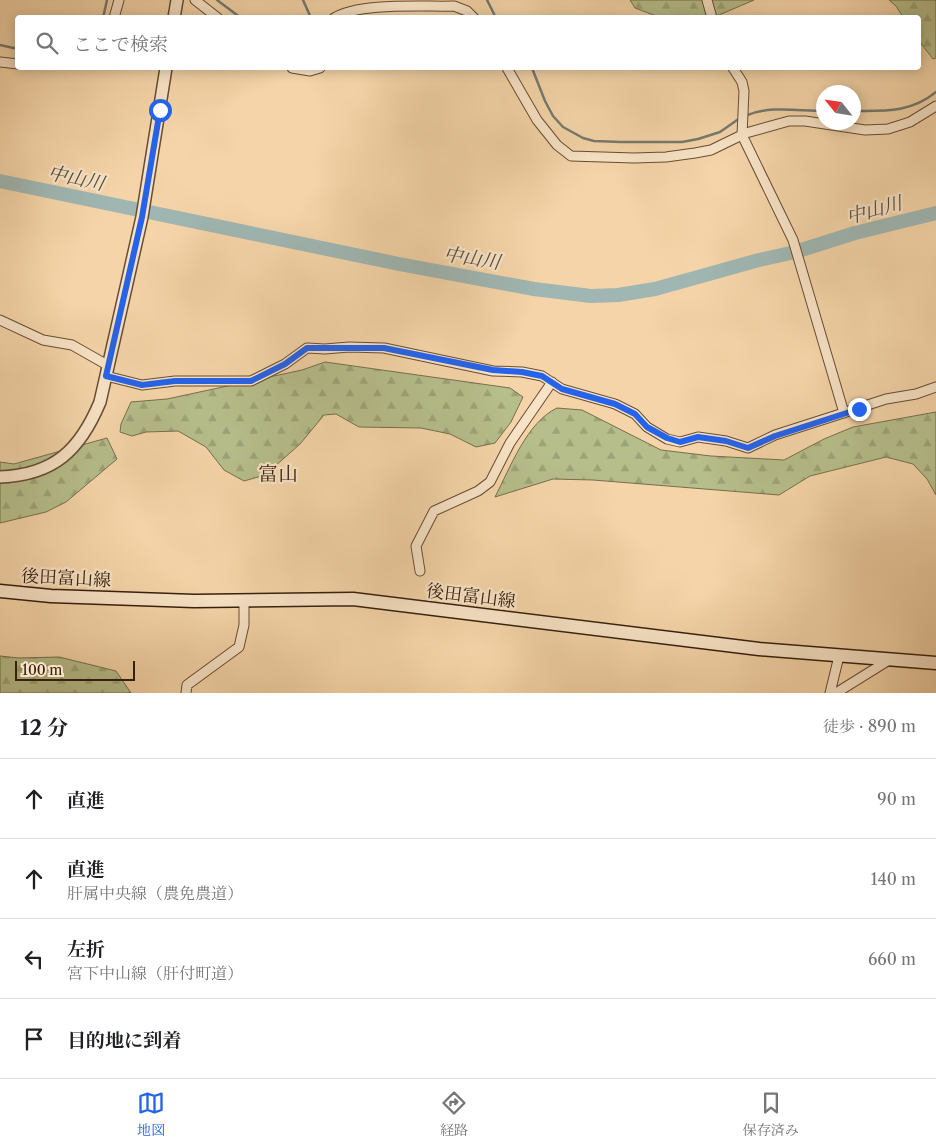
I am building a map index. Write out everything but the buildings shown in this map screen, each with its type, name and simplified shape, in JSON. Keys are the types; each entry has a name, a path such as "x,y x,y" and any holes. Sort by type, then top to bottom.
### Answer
{"main road":[{"name":"後田富山線","path":"0,591 51,596 194,601 353,599 749,648 936,663"}],"street":[{"path":"115,15 119,0"},
{"path":"174,15 177,0"},
{"path":"195,0 214,15"},
{"path":"707,0 711,15"},
{"path":"341,15 370,7 454,6 467,11 471,15"},
{"path":"0,62 15,64"},
{"path":"0,477 32,473 49,466 70,453 91,425 100,402 142,217 166,70"},
{"path":"508,70 537,120 557,145 570,156 666,158 711,150 742,135 789,121 805,121 865,130 888,129 910,122 936,106"},
{"path":"734,70 742,82 744,91 742,135 792,240 844,413"},
{"path":"0,320 43,340 72,345 107,371 142,385 175,381 251,381 285,364 307,348 384,348 493,370 522,372 542,376 562,389 615,404 635,414 647,427 667,438 680,442 698,437 726,441 748,448 775,436 886,399 916,394 936,387"},
{"path":"420,572 416,546 434,511 478,492 490,482 510,443 552,382"},
{"path":"186,693 187,685 239,647 244,625 244,600"},
{"path":"830,693 839,656"},
{"path":"836,693 889,660"}],"green space":[{"path":"630,0 754,0 719,15 654,15 635,8"},
{"path":"889,0 936,0 936,58 933,59 921,44 921,15 902,15"},
{"path":"325,362 510,388 523,397 511,422 495,443 476,447 450,434 421,428 359,427 336,414 324,415 300,444 265,475 244,481 224,470 206,447 178,431 146,432 132,436 120,432 121,424 131,402 167,399 302,370"},
{"path":"557,408 582,410 661,450 711,456 784,460 824,439 853,427 936,412 936,495 927,479 913,464 886,457 810,476 779,495 593,480 553,479 495,497 528,435 546,415"},
{"path":"107,438 117,459 66,502 46,512 0,523 0,462 14,464"},
{"path":"0,656 19,658 59,657 116,671 131,693 0,693"}],"waterway":[{"path":"104,15 107,0"},
{"path":"217,0 237,15"},
{"path":"303,0 310,15"},
{"path":"487,0 494,15"},
{"path":"0,45 15,48"},
{"path":"533,70 553,116 563,127 583,138 594,141 682,142 720,132 740,118"},
{"path":"861,111 887,111 907,107 927,99 936,92"},
{"path":"745,116 764,111 784,109 816,111"},
{"name":"中山川","path":"0,181 399,264 534,289 591,296 618,295 655,289 795,252 855,233 936,213"}],"district":[{"name":"富山","path":"278,474"}],"route":[{"path":"160,110 142,217 106,376 142,385 175,381 251,381 285,364 307,348 384,348 493,370 522,372 542,376 562,389 591,399 615,404 635,414 647,427 667,438 680,442 698,437 726,441 748,448 775,436 859,409"}]}
